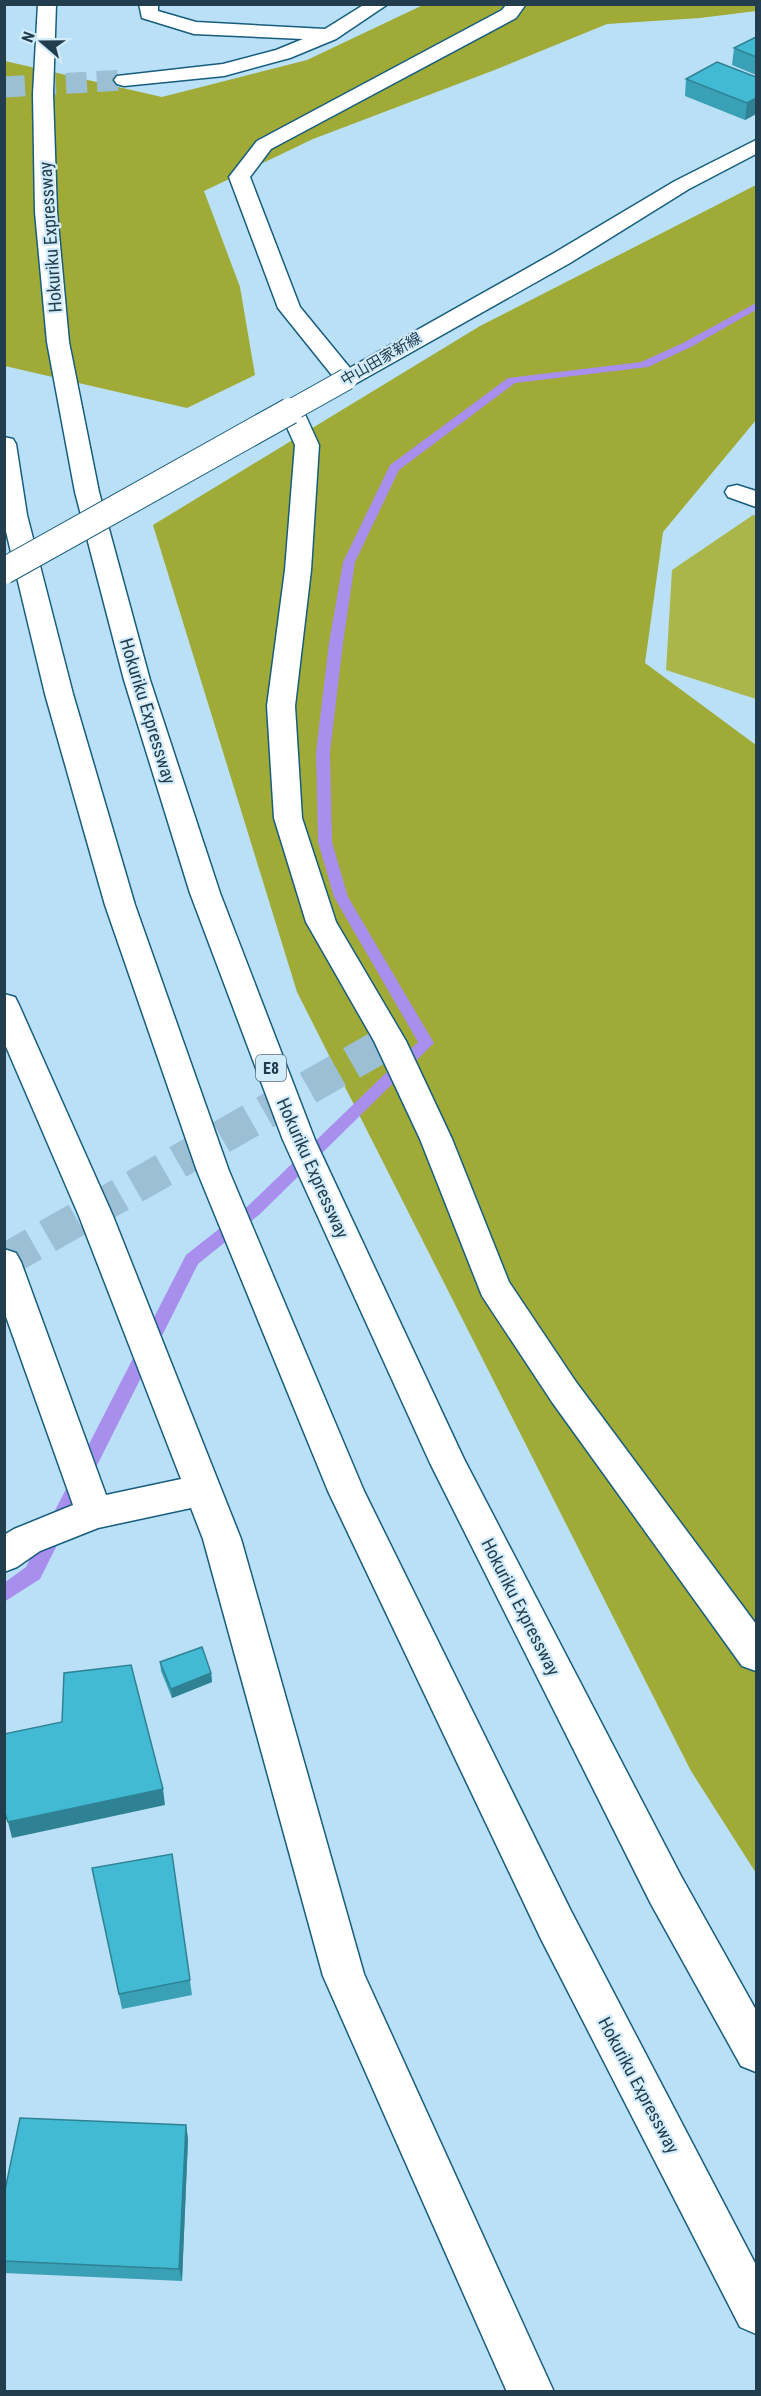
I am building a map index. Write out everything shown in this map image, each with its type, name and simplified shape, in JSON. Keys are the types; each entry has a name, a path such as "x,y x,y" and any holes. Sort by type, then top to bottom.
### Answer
{"main road":[{"name":"Hokuriku Expressway","path":"47,4 43,94 45,177 58,342 87,492 131,658 205,893 299,1140 448,1463 666,1890 756,2051"},
{"path":"148,4 149,14 194,28 235,32 294,31 330,35"},
{"path":"124,80 224,70 283,54 330,35 379,4"},
{"path":"347,379 289,308 239,177 264,145 434,56 509,14 517,4"},
{"name":"中山田家新線","path":"4,571 562,258 682,185 756,146"},
{"path":"291,410 307,445 298,570 281,706 288,818 321,922 399,1060 436,1139 494,1287 564,1392 756,1654"},
{"name":"Hokuriku Expressway","path":"4,444 15,515 59,694 120,905 213,1171 346,1491 556,1925 756,2311"},
{"path":"4,1005 96,1216 222,1539 344,1976 531,2391"},
{"path":"4,1262 94,1513"},
{"path":"4,1556 27,1540 94,1513 202,1490"}],"green space":[{"path":"423,5 756,5 756,11 700,18 607,24 492,71 313,139 204,191 240,287 255,375 187,408 5,366 5,61 162,97 307,60"},
{"path":"756,185 756,420 663,532 645,663 756,745 756,1873 691,1771 297,992 153,525 480,326"},
{"path":"753,515 756,516 756,699 666,670 672,570"}],"building":[{"path":"756,37 756,57 734,48"},
{"path":"717,62 756,77 756,98 747,103 686,79"},
{"path":"202,1647 211,1673 171,1689 160,1662"},
{"path":"131,1665 163,1789 8,1822 4,1810 4,1734 62,1722 64,1673"},
{"path":"172,1854 190,1980 119,1994 92,1868"},
{"path":"20,2118 186,2125 179,2269 4,2261 4,2195"}],"waterway":[{"path":"4,1594 33,1573 192,1260 254,1210 426,1043 341,897 325,842 323,752 336,643 349,562 394,468 512,380 644,365 687,345 756,306"}],"tunnel":[{"path":"4,87 124,80"},
{"path":"4,1261 390,1041"}]}
